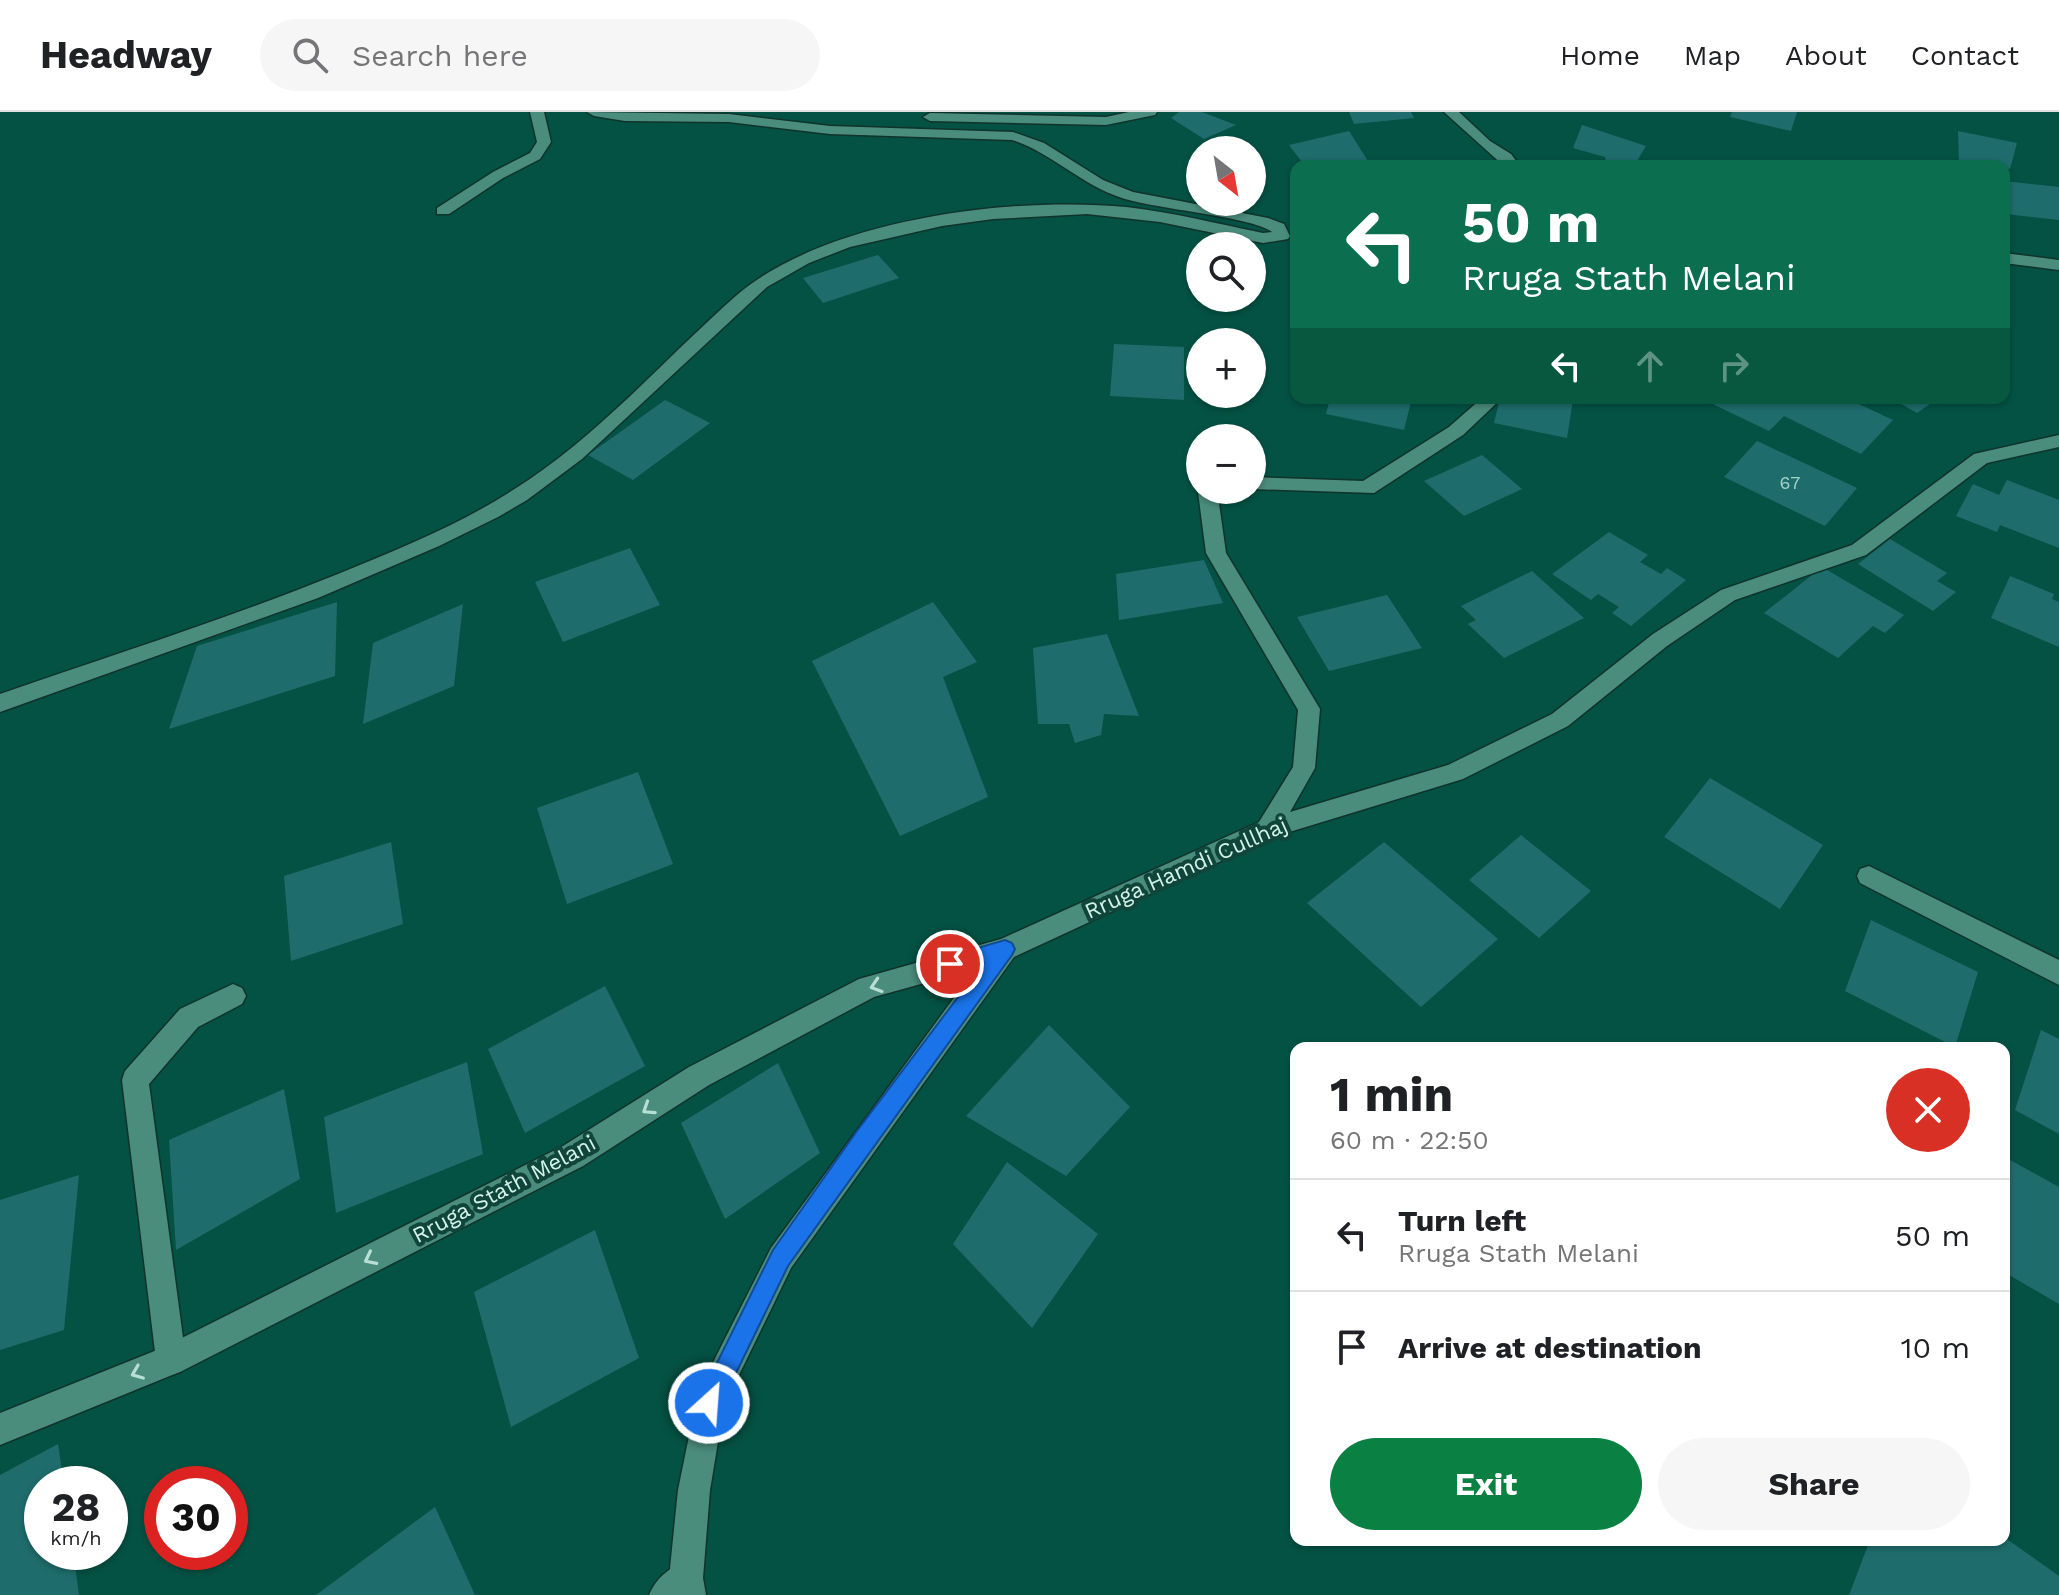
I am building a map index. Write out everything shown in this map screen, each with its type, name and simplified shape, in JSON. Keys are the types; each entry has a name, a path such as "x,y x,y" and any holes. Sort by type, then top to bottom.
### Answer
{"street":[{"path":"443,211 498,175 535,156 544,142 537,112"},
{"path":"0,703 363,573 491,512 539,484 739,303 770,277 804,258 905,228 1065,209 1124,211 1263,238 1282,236 1278,227 1262,221 1136,199 1106,188 1029,140 1013,136 830,130 729,118 625,117 594,112"},
{"path":"878,132 892,121 916,116 1106,121 1150,112"},
{"path":"1451,112 1485,144 1508,160"},
{"path":"2010,259 2059,265"},
{"path":"1266,484 1367,488 1456,431 1486,404"},
{"name":"Rruga Hamdi Cullhaj","path":"681,1589 709,1403 781,1258 865,1138 1005,949 1267,829 1455,772 1560,720 1660,640 1728,595 1859,550 1981,458 2059,441"},
{"path":"1210,504 1216,553 1309,709 1304,768 1267,829"},
{"path":"1869,876 2059,973"},
{"name":"Rruga Stath Melani","path":"0,1429 171,1360 573,1156 699,1076 868,987 1005,949"},
{"path":"171,1360 135,1080 189,1018 233,996"}],"building":[{"path":"1179,112 1202,112 1236,125 1211,136 1199,136 1171,118"},
{"path":"1349,112 1411,112 1414,118 1354,124"},
{"path":"1732,112 1797,112 1791,131 1730,117"},
{"path":"1582,125 1646,146 1638,160 1606,160 1605,157 1573,148"},
{"path":"1349,131 1367,160 1300,160 1289,145"},
{"path":"1958,131 2017,143 2010,169 2010,160 1959,160"},
{"path":"2010,182 2059,187 2059,220 2010,214"},
{"path":"878,255 899,278 823,303 803,278"},
{"path":"1114,344 1184,347 1184,400 1110,396"},
{"path":"665,400 710,423 633,480 588,455"},
{"path":"1328,404 1410,404 1404,430 1326,414"},
{"path":"1499,404 1572,404 1567,438 1494,423"},
{"path":"1713,404 1859,404 1893,420 1861,454 1784,416 1769,431"},
{"path":"1901,404 1930,404 1917,413"},
{"path":"1757,441 1857,488 1825,526 1724,477"},
{"path":"1482,455 1522,489 1464,516 1424,481"},
{"path":"2007,480 2059,500 2059,548 2000,525 1997,532 1956,516 1973,484 1999,495"},
{"path":"1609,532 1648,555 1640,562 1661,574 1667,568 1686,580 1631,626 1612,613 1619,607 1598,594 1591,600 1552,574"},
{"path":"1890,539 1947,573 1937,581 1956,592 1933,611 1858,564"},
{"path":"630,548 660,605 563,642 535,582"},
{"path":"1204,560 1223,603 1119,620 1116,574"},
{"path":"1822,567 1904,615 1885,633 1873,626 1838,658 1764,613"},
{"path":"1532,571 1584,618 1504,658 1468,624 1476,620 1461,606"},
{"path":"2010,576 2054,594 2052,599 2059,602 2059,647 1991,618"},
{"path":"1387,595 1422,648 1329,671 1297,617"},
{"path":"337,602 335,676 169,729 197,646"},
{"path":"933,602 977,662 943,677 988,797 900,836 812,661"},
{"path":"463,604 454,686 363,724 373,643"},
{"path":"1107,634 1139,716 1104,714 1101,735 1075,743 1069,724 1038,724 1033,648"},
{"path":"638,772 673,864 567,904 537,808"},
{"path":"1710,778 1823,845 1780,909 1664,837"},
{"path":"1521,835 1591,891 1539,938 1469,880"},
{"path":"391,842 403,924 291,961 284,876"},
{"path":"1384,842 1498,939 1421,1007 1307,903"},
{"path":"1871,920 1978,972 1957,1042 1945,1042 1845,991"},
{"path":"605,986 645,1066 525,1133 488,1049"},
{"path":"1049,1025 1130,1107 1066,1176 966,1116"},
{"path":"2041,1030 2059,1039 2059,1134 2015,1110"},
{"path":"467,1062 483,1154 336,1213 324,1117"},
{"path":"778,1063 820,1153 725,1219 681,1123"},
{"path":"284,1089 300,1179 176,1250 169,1140"},
{"path":"2010,1160 2059,1187 2059,1304 2010,1275"},
{"path":"1007,1162 1098,1234 1032,1328 953,1244"},
{"path":"79,1175 64,1330 0,1350 0,1200"},
{"path":"595,1230 639,1358 511,1427 474,1292"},
{"path":"58,1444 61,1466 24,1466 24,1570 76,1570 79,1595 0,1595 0,1475"},
{"path":"435,1507 475,1595 316,1595"},
{"path":"2010,1541 2059,1576 2059,1595 1849,1595 1868,1546 2010,1546"}],"route":[{"path":"709,1403 781,1258 865,1138 1005,949 950,964"}]}
